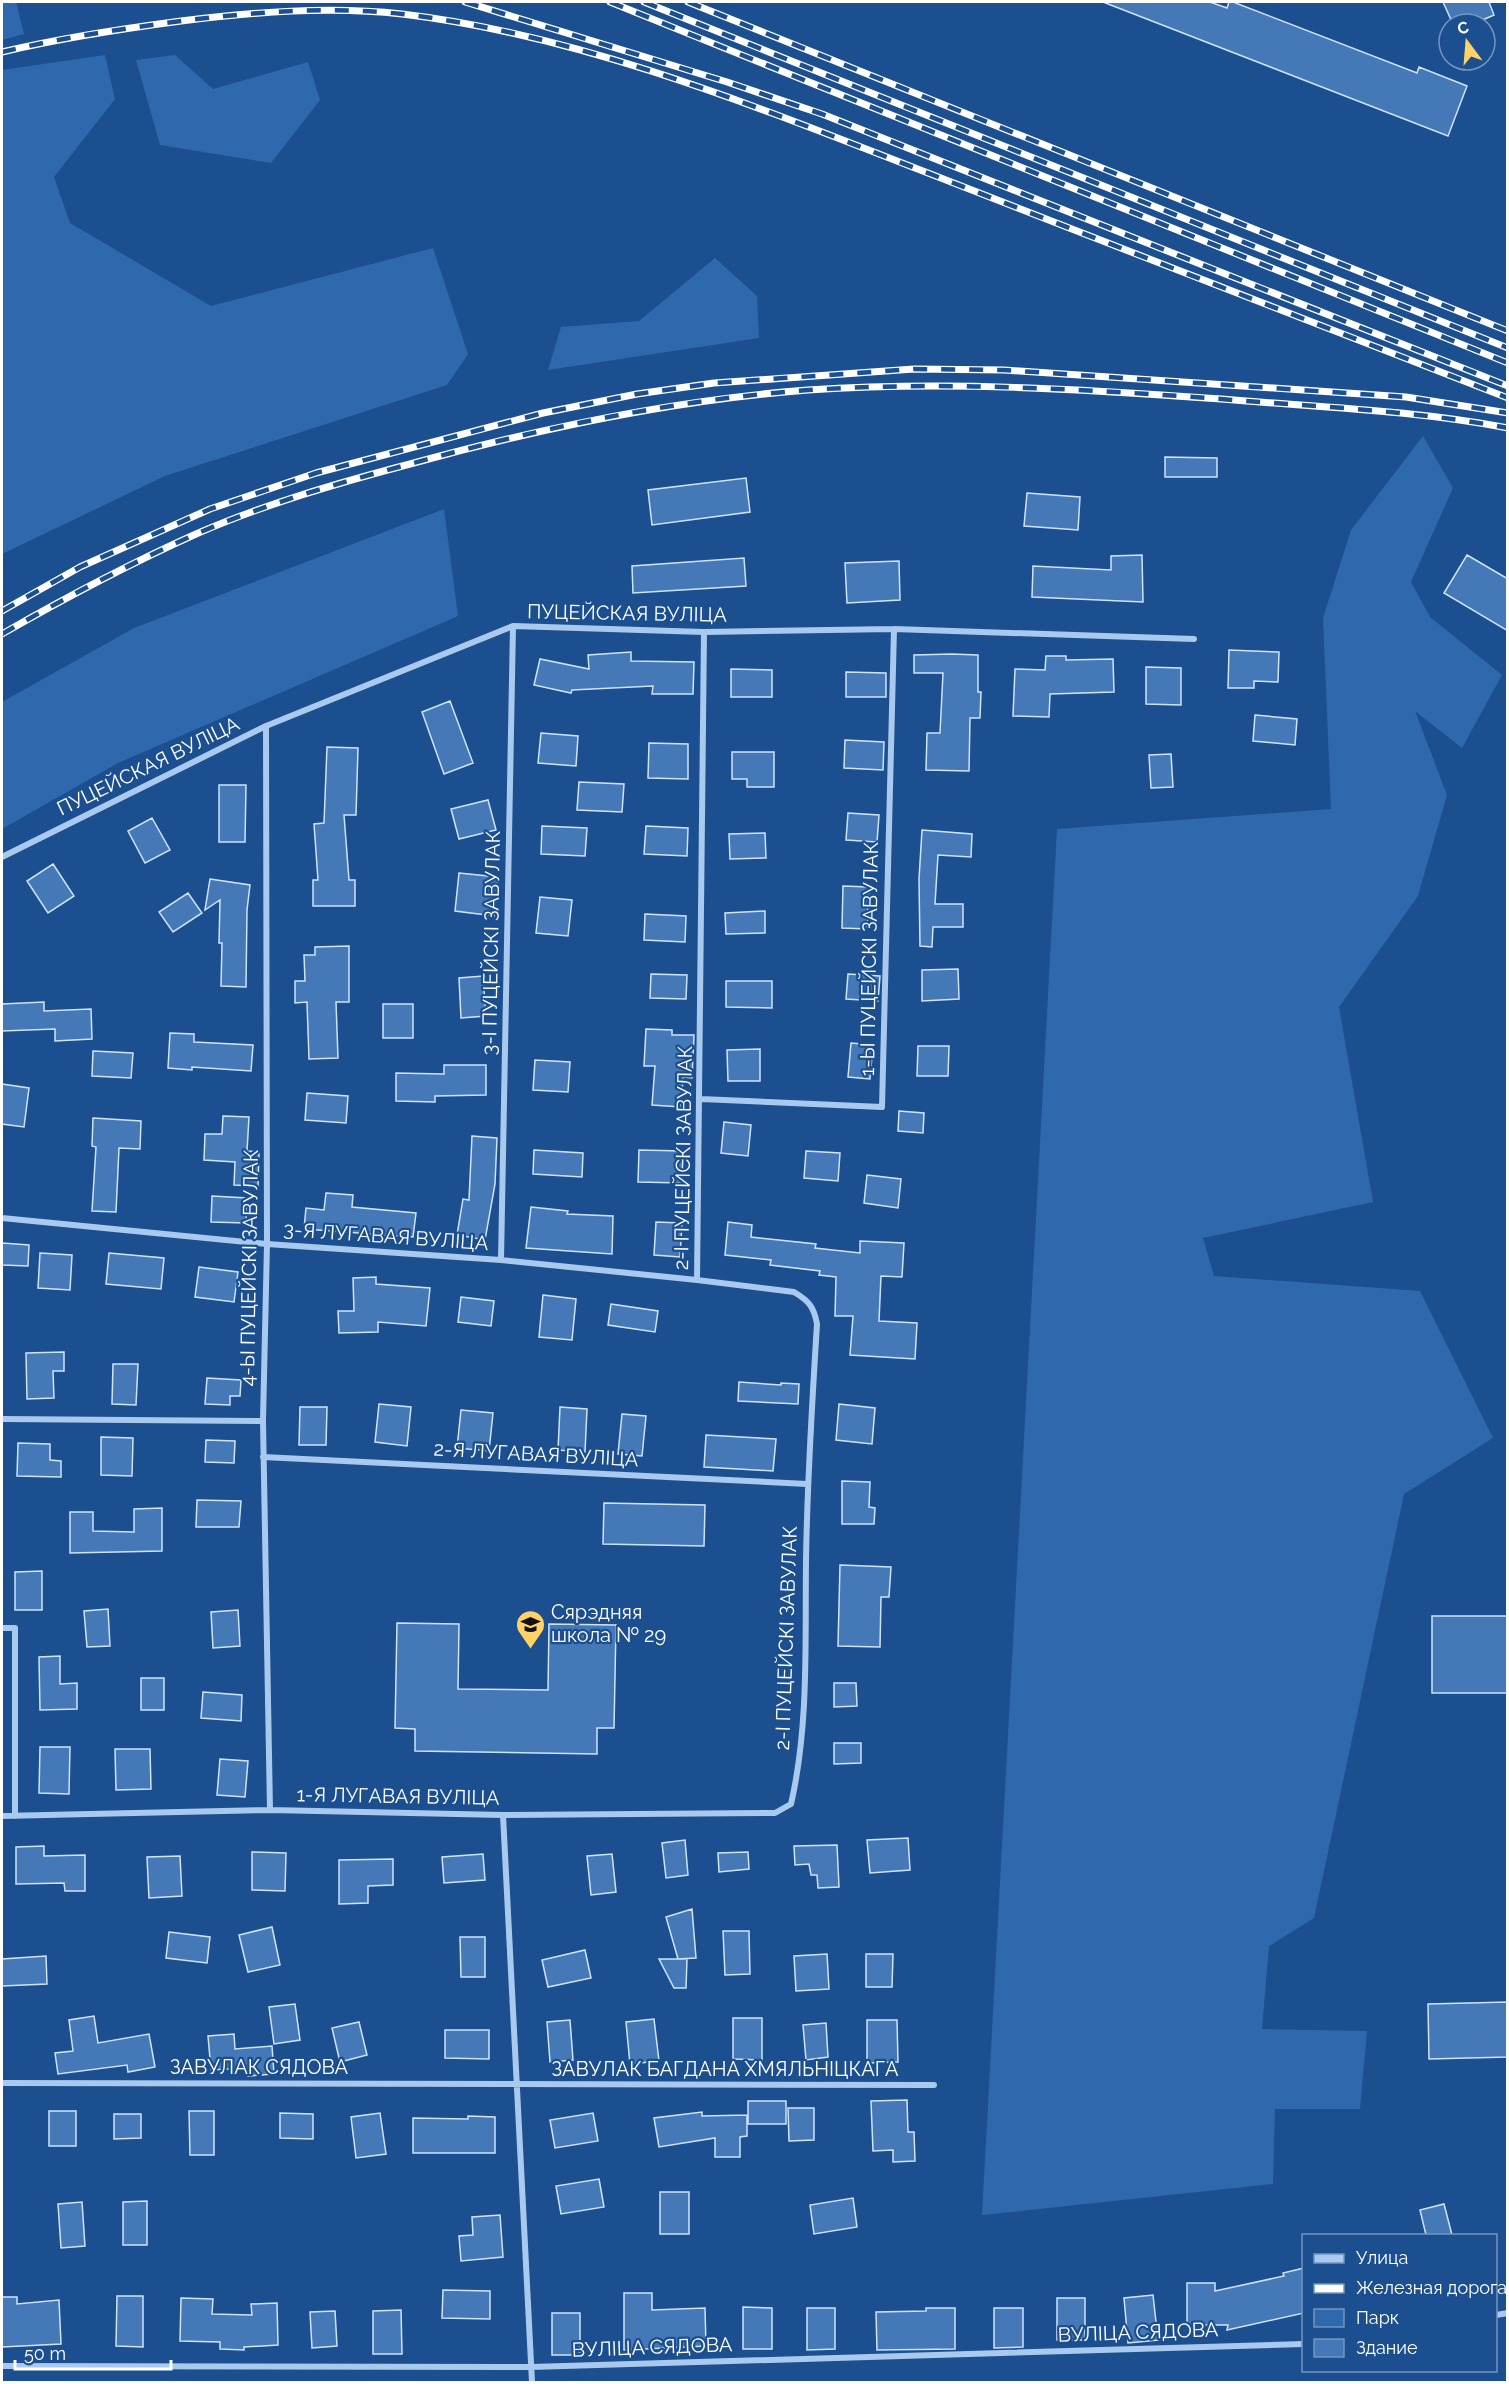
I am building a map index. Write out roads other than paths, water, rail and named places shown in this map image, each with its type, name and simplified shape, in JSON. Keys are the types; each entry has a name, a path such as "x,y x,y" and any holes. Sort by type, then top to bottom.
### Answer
{"street":[{"name":"ПУЦЕЙСКАЯ ВУЛІЦА","path":"2,857 266,726 513,626 704,632 894,629 1194,639"},
{"name":"3-І ПУЦЕЙСКІ ЗАВУЛАК","path":"501,1260 513,626"},
{"name":"1-Ы ПУЦЕЙСКІ ЗАВУЛАК","path":"700,1099 882,1107 894,629"},
{"name":"2-І ПУЦЕЙСКІ ЗАВУЛАК","path":"704,632 697,1281 794,1292 808,1300 814,1310 817,1324 807,1484 803,1702 798,1773 791,1804"},
{"name":"4-Ы ПУЦЕЙСКІ ЗАВУЛАК","path":"266,726 267,1244 263,1457 270,1810"},
{"name":"3-Я ЛУГАВАЯ ВУЛІЦА","path":"2,1218 267,1244 501,1260 697,1281"},
{"path":"2,1419 263,1421"},
{"name":"2-Я ЛУГАВАЯ ВУЛІЦА","path":"263,1457 807,1484"},
{"path":"2,1628 15,1628 15,1816"},
{"name":"1-Я ЛУГАВАЯ ВУЛІЦА","path":"2,1816 270,1810 502,1815 775,1813 791,1804"},
{"path":"502,1815 532,2382"},
{"name":"ЗАВУЛАК СЯДОВА","path":"2,2083 516,2084"},
{"name":"ЗАВУЛАК БАГДАНА ХМЯЛЬНІЦКАГА","path":"516,2084 934,2085"},
{"name":"ВУЛІЦА СЯДОВА","path":"2,2366 531,2367 1302,2344"}],"railway":[{"path":"465,2 727,82 822,114 1508,386"},
{"path":"610,2 1508,363"},
{"path":"644,2 1508,348"},
{"path":"688,2 1508,331"},
{"path":"2,52 91,34 181,21 319,10 402,14 472,25 541,40 679,80 747,104 1508,398"},
{"path":"2,611 80,567 210,509 316,473 543,413 637,394 714,383 914,369 1004,370 1406,397 1508,413"},
{"path":"2,634 146,557 222,523 302,495 459,451 558,427 707,401 860,387 1014,387 1169,395 1364,410 1436,417 1508,428"}],"place":[{"name":"Сярэдняя школа № 29","path":"530,1650"}]}
